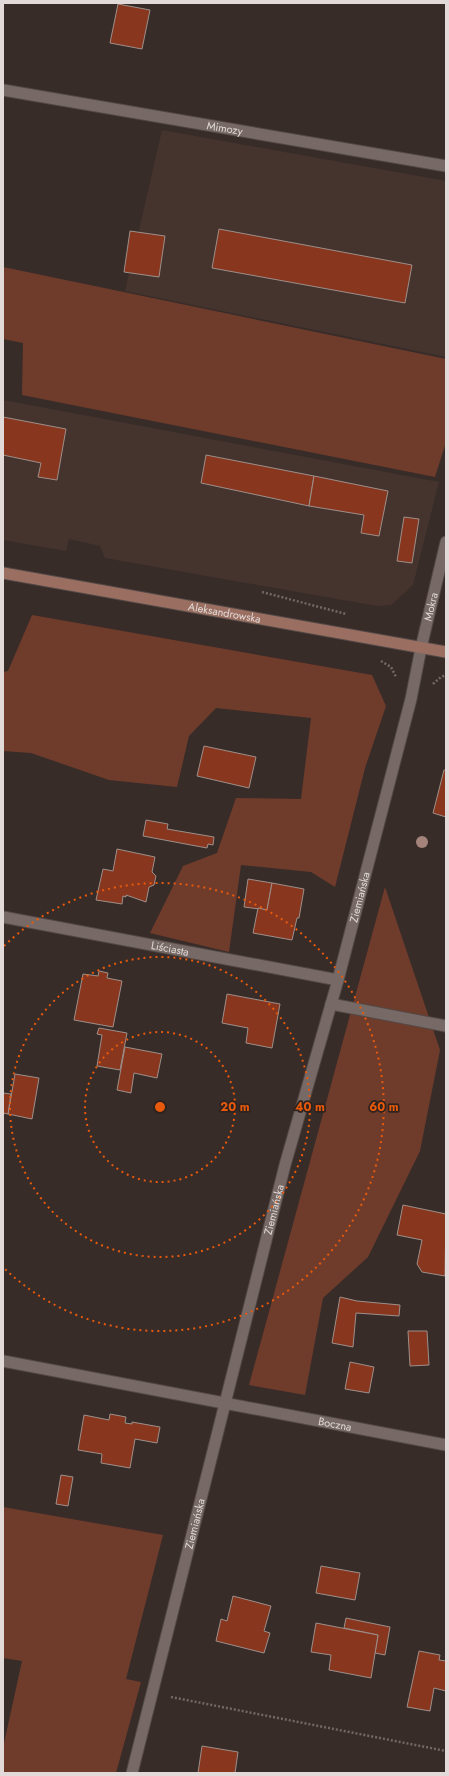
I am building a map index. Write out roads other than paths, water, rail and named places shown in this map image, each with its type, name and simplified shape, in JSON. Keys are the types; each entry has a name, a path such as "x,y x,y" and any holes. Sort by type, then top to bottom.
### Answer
{"main road":[{"name":"Aleksandrowska","path":"3,574 446,652"}],"street":[{"name":"Mimozy","path":"3,90 446,166"},
{"name":"Mokra","path":"421,648 446,542"},
{"name":"Ziemiańska","path":"132,1773 285,1165 338,980 411,699 421,648"},
{"name":"Liściasta","path":"3,917 338,980"},
{"path":"331,1004 446,1026"},
{"name":"Boczna","path":"3,1361 446,1445"}]}
